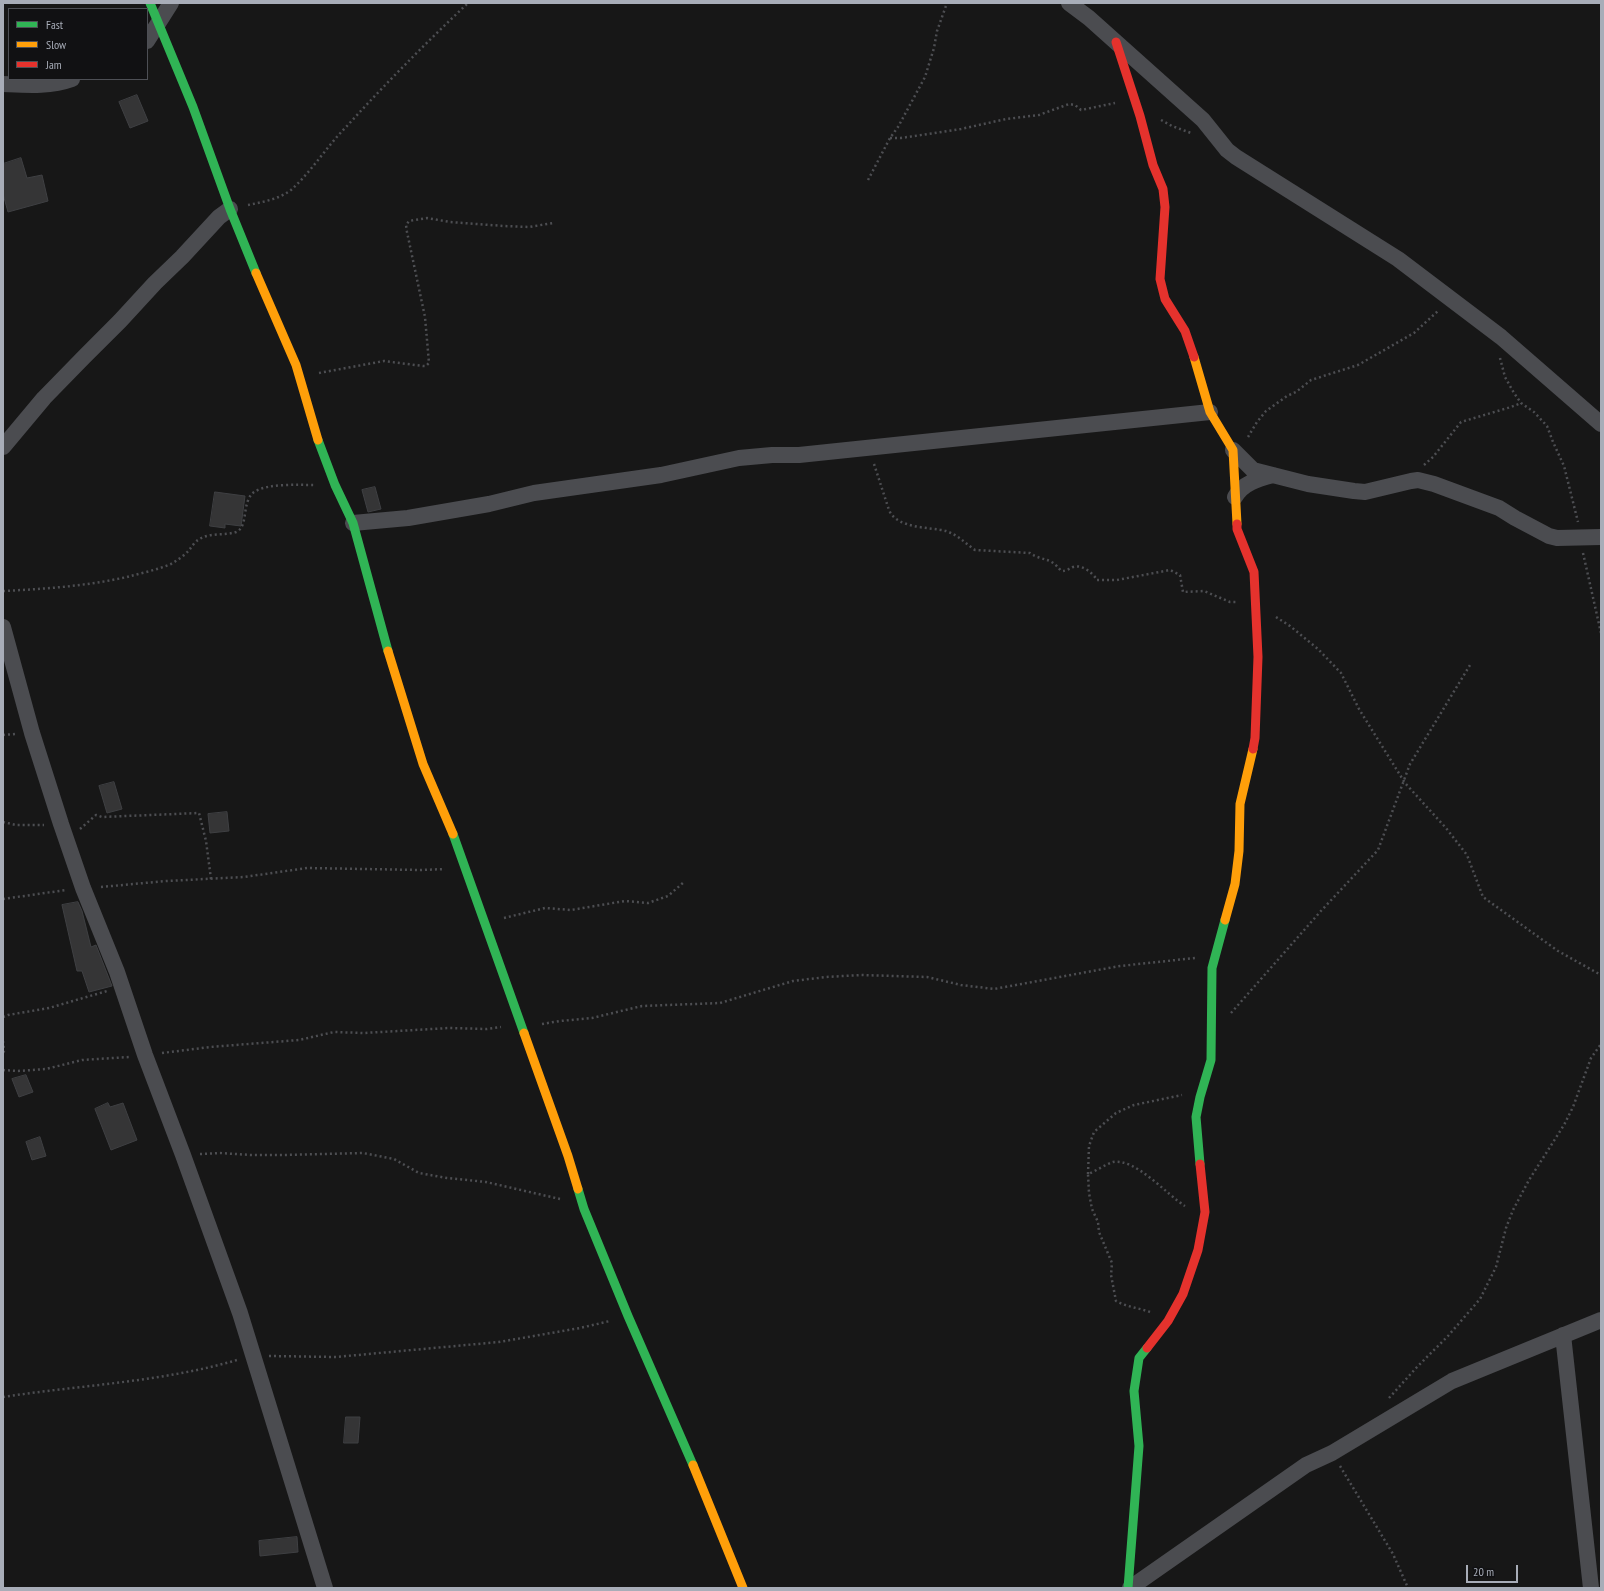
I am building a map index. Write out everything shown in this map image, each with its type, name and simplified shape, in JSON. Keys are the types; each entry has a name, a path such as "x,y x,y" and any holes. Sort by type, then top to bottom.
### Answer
{"street":[{"path":"150,3 193,106 230,209 296,365 298,376 317,436 335,485 353,523 388,651 423,764 450,825 568,1156 584,1209 628,1316 688,1449 743,1588"},
{"path":"148,39 170,3"},
{"path":"1069,3 1089,18 1203,120 1221,142 1236,157 1398,258 1501,338 1601,424"},
{"path":"1116,42 1153,165 1165,197 1160,279 1165,299 1185,331 1190,342 1210,412 1233,450 1253,470 1308,484 1360,492 1376,490 1418,480 1434,484 1499,508 1549,536 1557,538 1601,537"},
{"path":"3,84 29,86 60,83 69,80"},
{"path":"3,447 44,398 182,257 218,217 230,209"},
{"path":"353,523 408,518 482,505 534,493 661,475 740,458 772,455 799,455 1210,412"},
{"path":"1129,1588 1139,1446 1134,1391 1135,1377 1139,1358 1170,1319 1183,1294 1198,1250 1205,1212 1196,1117 1200,1097 1211,1060 1212,968 1235,884 1239,851 1240,804 1255,738 1258,657 1254,572 1237,529 1233,450"},
{"path":"1235,498 1240,489 1258,479 1273,475"},
{"path":"3,627 32,733 63,831 122,986 145,1055 240,1313 325,1588"},
{"path":"1129,1588 1306,1465 1332,1453 1452,1382 1601,1320"},
{"path":"1563,1335 1591,1588"}],"path":[{"path":"230,209 273,199 290,190 325,153 345,128 387,82 468,3"},
{"path":"868,180 925,77 934,48 937,32 947,3"},
{"path":"890,138 901,138 961,129 1006,119 1039,115 1069,104 1075,105 1081,110 1110,105 1120,101 1136,106 1172,126 1196,136 1221,142"},
{"path":"298,376 336,371 384,361 423,366 426,366 429,363 425,317 406,225 409,221 427,218 450,222 530,226 553,223"},
{"path":"1233,450 1245,442 1257,422 1266,411 1287,396 1296,392 1311,380 1358,365 1414,333 1438,313 1447,296"},
{"path":"1501,338 1500,361 1505,377 1521,403 1534,412 1547,426 1564,466 1581,538 1584,562 1601,633"},
{"path":"1411,481 1422,467 1433,457 1461,422 1521,403"},
{"path":"870,448 887,506 891,515 897,520 920,527 945,531 962,539 975,550 1030,553 1036,557 1050,560 1055,563 1061,571 1066,571 1074,567 1082,568 1093,573 1097,580 1117,580 1170,570 1180,575 1183,592 1204,591 1230,602 1256,603 1290,626 1318,650 1341,673 1359,709 1405,783 1446,828 1467,855 1483,898 1558,951 1601,975"},
{"path":"3,591 48,589 95,584 141,574 170,564 185,554 197,540 205,536 237,531 243,526 247,502 254,493 262,489 284,485 335,485"},
{"path":"1212,1034 1320,912 1378,850 1410,764 1470,665"},
{"path":"3,822 63,831 83,828 96,815 199,813 206,842 211,879"},
{"path":"3,899 84,888 244,877 307,868 421,870 464,867"},
{"path":"485,926 499,919 545,908 571,910 625,901 648,903 668,896 684,882"},
{"path":"3,1070 18,1071 39,1069 82,1060 299,1040 334,1032 364,1033 449,1028 487,1029 592,1018 642,1006 720,1004 793,981 826,977 861,975 927,977 961,985 994,989 1120,966 1215,956"},
{"path":"3,1017 69,1003 122,986"},
{"path":"3,1041 3,1053"},
{"path":"1386,1401 1448,1336 1480,1299 1496,1267 1506,1228 1513,1210 1529,1180 1564,1126 1573,1107 1591,1058 1601,1044"},
{"path":"1170,1319 1140,1308 1124,1306 1116,1301 1111,1275 1112,1263 1092,1209 1089,1193 1089,1146 1094,1132 1116,1113 1134,1105 1185,1094 1200,1097"},
{"path":"183,1155 220,1153 251,1155 363,1154 394,1159 419,1173 447,1178 486,1182 554,1196 584,1209"},
{"path":"1088,1174 1113,1162 1125,1163 1151,1178 1174,1199 1190,1209 1205,1212"},
{"path":"3,1397 106,1385 203,1369 253,1355 336,1357 499,1342 580,1328 628,1316"},
{"path":"1332,1453 1393,1554 1408,1588"}],"building":[{"path":"137,95 148,121 130,128 119,102"},
{"path":"21,158 27,178 42,175 48,201 8,212 3,194 3,164"},
{"path":"375,487 381,509 368,512 362,490"},
{"path":"215,492 245,496 241,526 225,524 225,528 210,526"},
{"path":"114,782 122,809 107,813 99,786"},
{"path":"227,812 229,831 210,833 208,814"},
{"path":"78,902 82,911 91,947 96,945 112,986 89,992 82,971 77,971 62,905"},
{"path":"26,1075 33,1092 19,1097 12,1079"},
{"path":"108,1103 110,1107 123,1103 137,1140 111,1150 95,1109"},
{"path":"40,1137 46,1156 32,1160 26,1142"},
{"path":"346,1417 360,1417 358,1443 344,1443"},
{"path":"297,1537 298,1552 260,1556 259,1541"}],"traffic: fast":[{"path":"150,3 193,107 230,209 256,273"},
{"path":"318,440 335,485 353,523 388,651"},
{"path":"453,834 524,1033"},
{"path":"1200,1164 1196,1117 1200,1097 1211,1060 1212,968 1225,920"},
{"path":"578,1189 584,1209 628,1316 693,1465"},
{"path":"1128,1588 1139,1446 1134,1391 1139,1358 1147,1348"}],"traffic: slow":[{"path":"256,273 296,365 318,440"},
{"path":"1194,357 1210,412 1233,450 1237,524"},
{"path":"388,651 423,764 453,834"},
{"path":"1225,920 1235,884 1239,851 1240,804 1253,749"},
{"path":"524,1033 568,1156 578,1189"},
{"path":"693,1465 743,1588"}],"traffic: jam":[{"path":"1116,42 1140,116 1153,165 1163,189 1165,207 1160,279 1165,299 1185,331 1194,357"},
{"path":"1237,524 1237,529 1254,572 1258,657 1255,738 1253,749"},
{"path":"1147,1348 1168,1321 1183,1294 1198,1250 1205,1212 1200,1164"}]}
